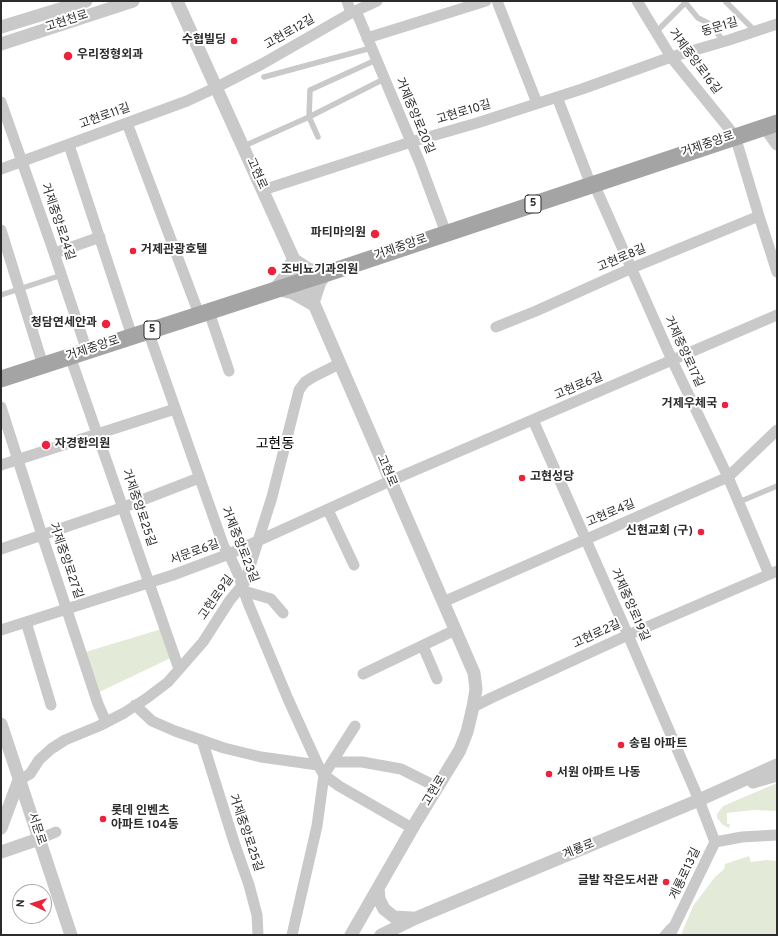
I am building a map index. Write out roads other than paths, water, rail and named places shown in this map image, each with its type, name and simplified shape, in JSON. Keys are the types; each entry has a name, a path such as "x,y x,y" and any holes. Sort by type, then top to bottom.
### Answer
{"main road":[{"name":"거제중앙로","path":"1,379 327,273 771,125"}],"street":[{"name":"고현천로","path":"1,27 86,1"},
{"name":"고현천로","path":"1,44 133,1"},
{"name":"고현로","path":"178,1 244,146 302,281 314,304 474,673 476,689 474,707 460,750 412,828 352,935"},
{"name":"거제중앙로20길","path":"347,1 369,43 411,142 446,233"},
{"name":"고현로12길","path":"217,87 262,64 353,12 377,1"},
{"path":"369,43 486,1"},
{"path":"497,1 537,103"},
{"name":"거제중앙로16길","path":"637,1 671,57 735,136"},
{"name":"동문1길","path":"671,57 777,24"},
{"name":"고현로10길","path":"263,190 557,97 671,57"},
{"name":"고현로11길","path":"1,169 187,101 217,87"},
{"name":"거제중앙로17길","path":"557,97 592,184 632,268 672,360 773,572"},
{"name":"거제중앙로24길","path":"1,102 55,253 87,351"},
{"path":"127,123 229,371"},
{"path":"771,125 777,144"},
{"path":"735,136 777,272"},
{"name":"거제중앙로23길","path":"69,145 100,237 140,333 175,409 224,547 229,554 288,700 321,770 339,786 412,828"},
{"name":"고현로8길","path":"496,327 536,311 632,268 759,216"},
{"path":"1,230 43,365"},
{"path":"55,253 100,237"},
{"path":"293,259 308,269 327,273 320,282 314,304 293,293 276,289 287,274 293,259"},
{"name":"고현로6길","path":"390,481 777,315"},
{"name":"거제중앙로25길","path":"70,356 180,670"},
{"name":"고현로9길","path":"20,780 30,774 45,755 65,740 106,722 135,705 168,682 203,642 230,600 243,588 277,478 298,390 304,382 339,364"},
{"name":"거제중앙로27길","path":"1,407 98,704 106,722"},
{"path":"1,465 175,409"},
{"name":"거제중앙로19길","path":"533,420 699,800"},
{"name":"고현로4길","path":"443,602 728,477 777,430"},
{"path":"1,549 124,507 199,478"},
{"name":"서문로6길","path":"1,630 150,582 229,554 390,481"},
{"path":"328,510 354,565"},
{"name":"고현로2길","path":"474,707 628,635 773,572"},
{"path":"243,588 271,599 283,613"},
{"path":"26,622 51,705"},
{"path":"363,674 455,630"},
{"path":"423,646 437,679"},
{"name":"거제중앙로23길","path":"135,705 152,721 174,731 224,748 321,770"},
{"name":"서문로","path":"1,724 71,935"},
{"path":"292,935 317,826 321,770 332,762 355,726"},
{"name":"거제중앙로25길","path":"202,740 249,885 257,915 258,935"},
{"path":"332,762 362,762 400,769 437,787"},
{"name":"계룡로","path":"381,935 416,918 699,800 777,764"},
{"path":"738,783 762,781 777,775"},
{"path":"1,828 20,780"},
{"name":"계룡로13길","path":"670,935 715,842 699,800"},
{"path":"1,852 56,832"},
{"path":"715,842 777,835"},
{"path":"378,888 379,899 384,909 394,918 416,918"}],"lane":[{"path":"656,32 684,2 698,18 708,23 724,41"},
{"path":"726,2 755,31"},
{"path":"264,77 369,43"},
{"path":"318,137 310,117 310,90 376,60"},
{"path":"244,146 310,117 384,80"},
{"path":"1,294 62,275"},
{"path":"739,502 777,486"},
{"path":"662,935 679,918"}],"place":[{"name":"수협빌딩","path":"234,41"},
{"name":"우리정형외과","path":"68,56"},
{"name":"파티마의원","path":"375,234"},
{"name":"거제관광호텔","path":"133,251"},
{"name":"조비뇨기과의원","path":"272,271"},
{"name":"청담연세안과","path":"106,324"},
{"name":"거제우체국","path":"725,405"},
{"name":"자경한의원","path":"46,445"},
{"name":"고현성당","path":"522,478"},
{"name":"신현교회 (구)","path":"701,532"},
{"name":"송림 아파트","path":"621,745"},
{"name":"서원 아파트 나동","path":"549,774"},
{"name":"롯데 인벤츠 아파트 104동","path":"103,819"},
{"name":"글발 작은도서관","path":"666,882"}],"district":[{"name":"고현동","path":"275,445"}]}
